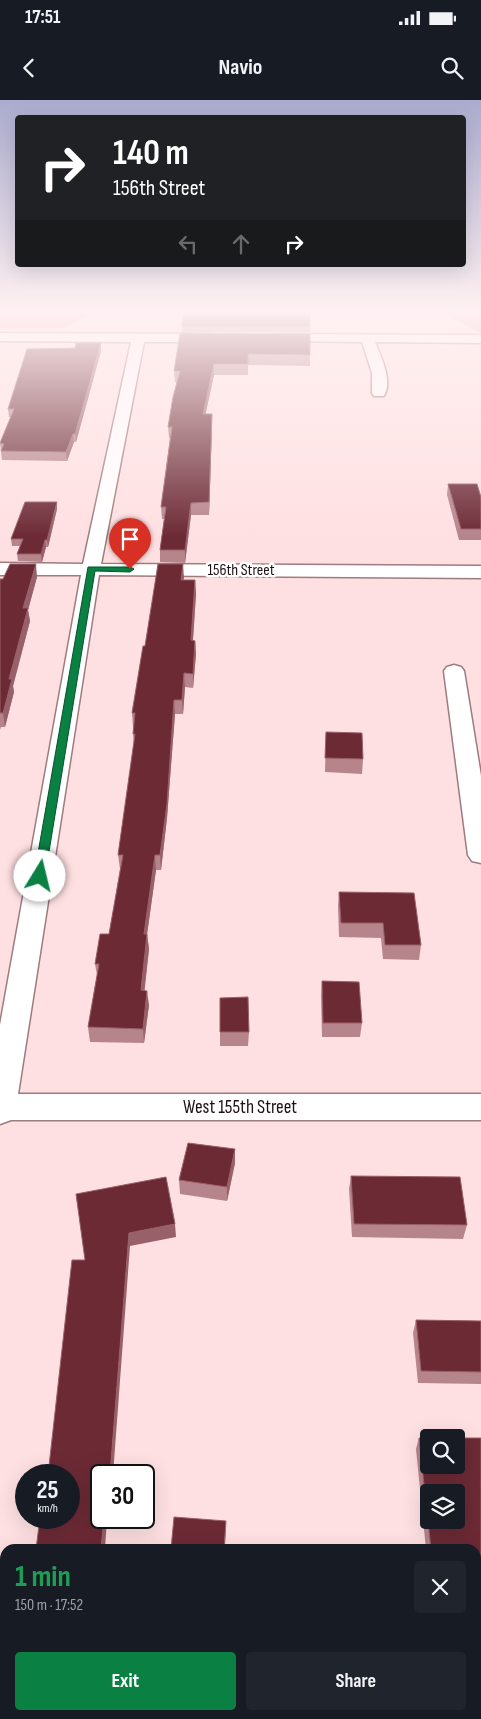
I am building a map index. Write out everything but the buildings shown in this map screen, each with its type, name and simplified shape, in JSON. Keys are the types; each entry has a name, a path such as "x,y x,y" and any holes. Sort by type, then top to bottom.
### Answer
{"street":[{"path":"0,1108 91,569 128,386"},
{"path":"379,386 379,393"},
{"name":"156th Street","path":"0,569 481,572"},
{"path":"454,671 481,855"},
{"name":"West 155th Street","path":"0,1108 481,1107"}],"route":[{"path":"40,876 91,569 130,569"}]}
